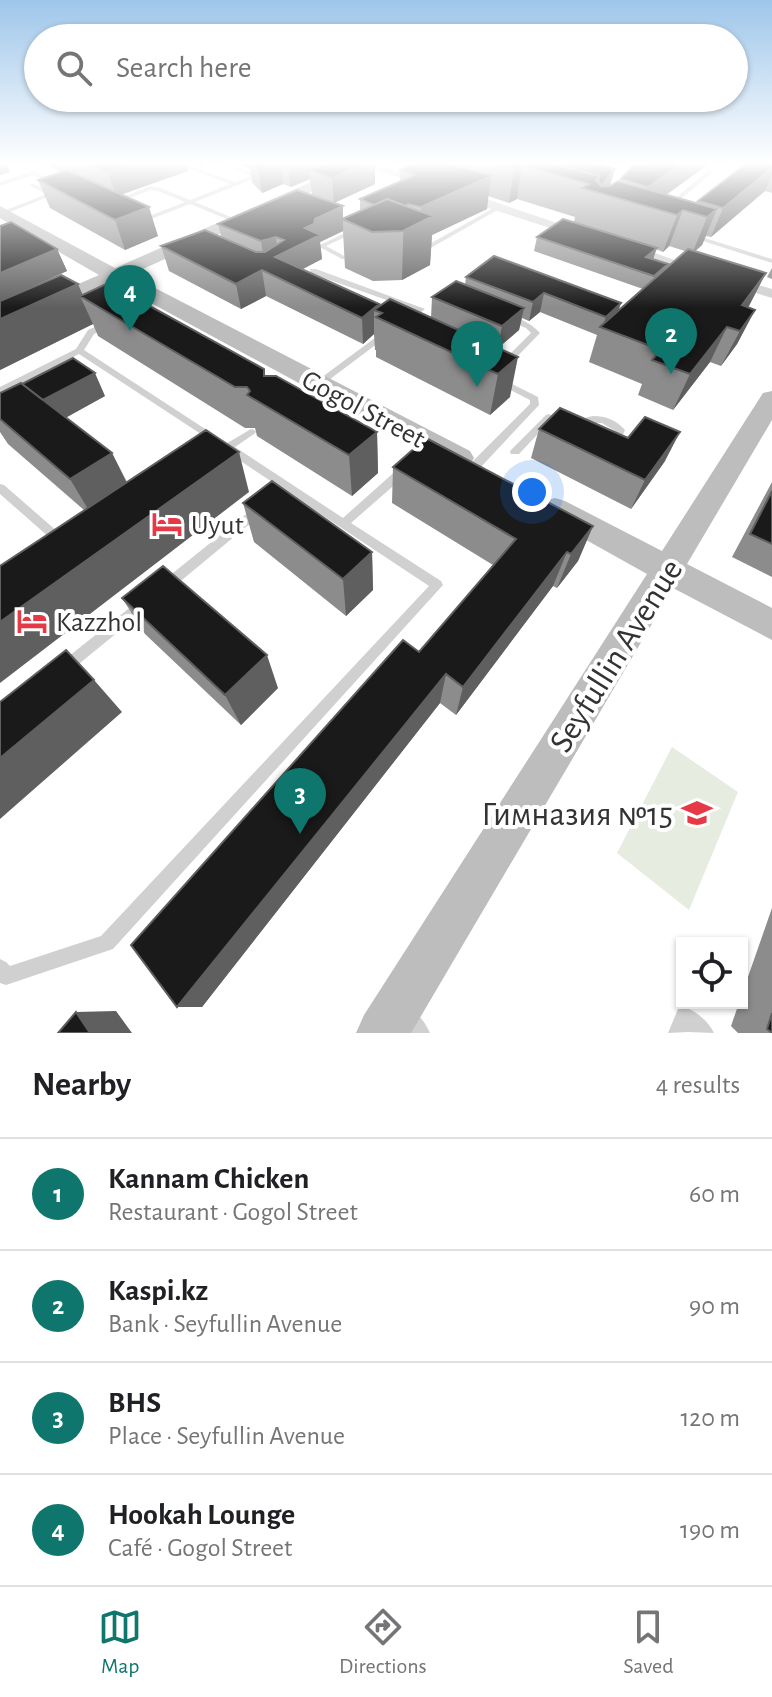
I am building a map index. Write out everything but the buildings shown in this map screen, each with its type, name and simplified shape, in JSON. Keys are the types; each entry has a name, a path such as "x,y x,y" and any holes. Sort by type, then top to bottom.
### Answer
{"main road":[{"path":"0,326 114,275 200,244 258,211"},
{"name":"Gogol Street","path":"2,212 318,383 428,449 475,466 503,481"},
{"name":"Seyfullin Avenue","path":"400,1024 668,569 772,399"},
{"path":"530,495 772,625"}],"street":[{"path":"512,211 607,241 679,269 772,294"},
{"path":"572,230 589,219"}],"lane":[{"path":"134,216 144,220 168,211"},
{"path":"214,211 236,221"},
{"path":"409,243 427,248 492,211"},
{"path":"660,214 663,211"},
{"path":"344,258 321,246 349,233 359,216"},
{"path":"679,232 772,261"},
{"path":"313,271 426,306 400,324"},
{"path":"475,466 534,405 535,399 491,377 535,330 491,312"},
{"path":"0,391 79,351 91,332 120,317"},
{"path":"289,405 391,331"},
{"path":"0,968 6,976 107,943 437,585 79,351"},
{"path":"515,452 549,417 586,434"},
{"path":"215,456 251,432"},
{"path":"343,524 412,463"},
{"path":"48,681 288,487"},
{"path":"0,488 74,553"},
{"path":"678,1033 685,1016 704,1033"}],"shaded area":[{"path":"672,747 738,792 689,910 617,853"}],"place":[{"name":"Hookah Lounge","path":"130,331"},
{"name":"Kaspi.kz","path":"671,374"},
{"name":"Kannam Chicken","path":"477,387"},
{"name":"Uyut","path":"167,524"},
{"name":"Kazzhol","path":"32,621"},
{"name":"Гимназия №15","path":"697,813"},
{"name":"BHS","path":"300,834"}]}
